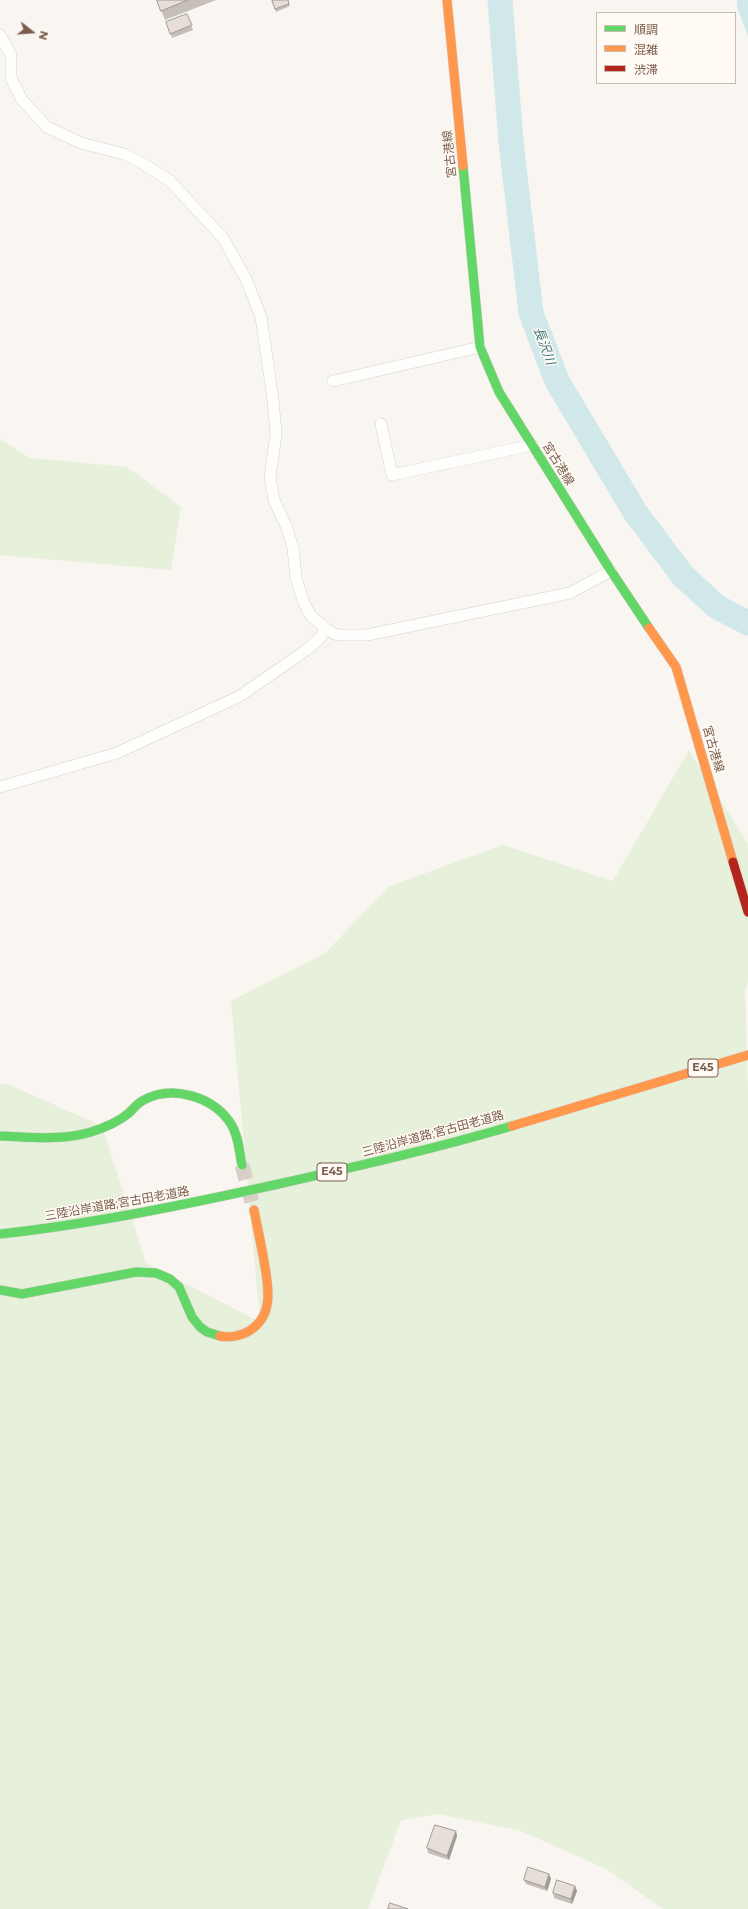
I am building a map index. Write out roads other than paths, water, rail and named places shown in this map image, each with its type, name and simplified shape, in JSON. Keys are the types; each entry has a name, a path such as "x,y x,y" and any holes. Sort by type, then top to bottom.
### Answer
{"main road":[{"name":"宮古港線","path":"447,0 480,347 499,392 611,571 676,667 748,912"},
{"name":"三陸沿岸道路;宮古田老道路","path":"0,1234 54,1228 196,1202 351,1168 504,1128 748,1055"},
{"path":"0,1136 70,1137 84,1135 109,1126 127,1114 142,1101 156,1094 184,1094 202,1099 219,1111 232,1125 242,1166"},
{"path":"0,1290 22,1294 136,1272 151,1271 163,1275 173,1281 187,1300 191,1315 199,1326 209,1333 235,1337 249,1332 260,1322 266,1312 268,1299 269,1290 254,1210"}],"street":[{"path":"2,40 11,56 12,78 22,100 47,127 81,143 124,154 142,163 170,181 227,244 246,279 261,317 273,399 276,434 270,477 274,500 287,528 293,548 296,578 304,603 311,616 326,630 337,635 350,636 383,632 570,593 611,571"},
{"path":"332,381 480,347"},
{"path":"381,424 392,475 532,445"},
{"path":"0,787 117,753 240,696 305,651 320,639 326,630"}],"water":[{"path":"737,0 748,0 748,36 737,7"}],"waterway":[{"name":"長沢川","path":"500,0 511,142 531,313 557,381 635,512 683,576 717,607 748,623"}],"tunnel":[{"path":"242,1165 254,1210"}]}
